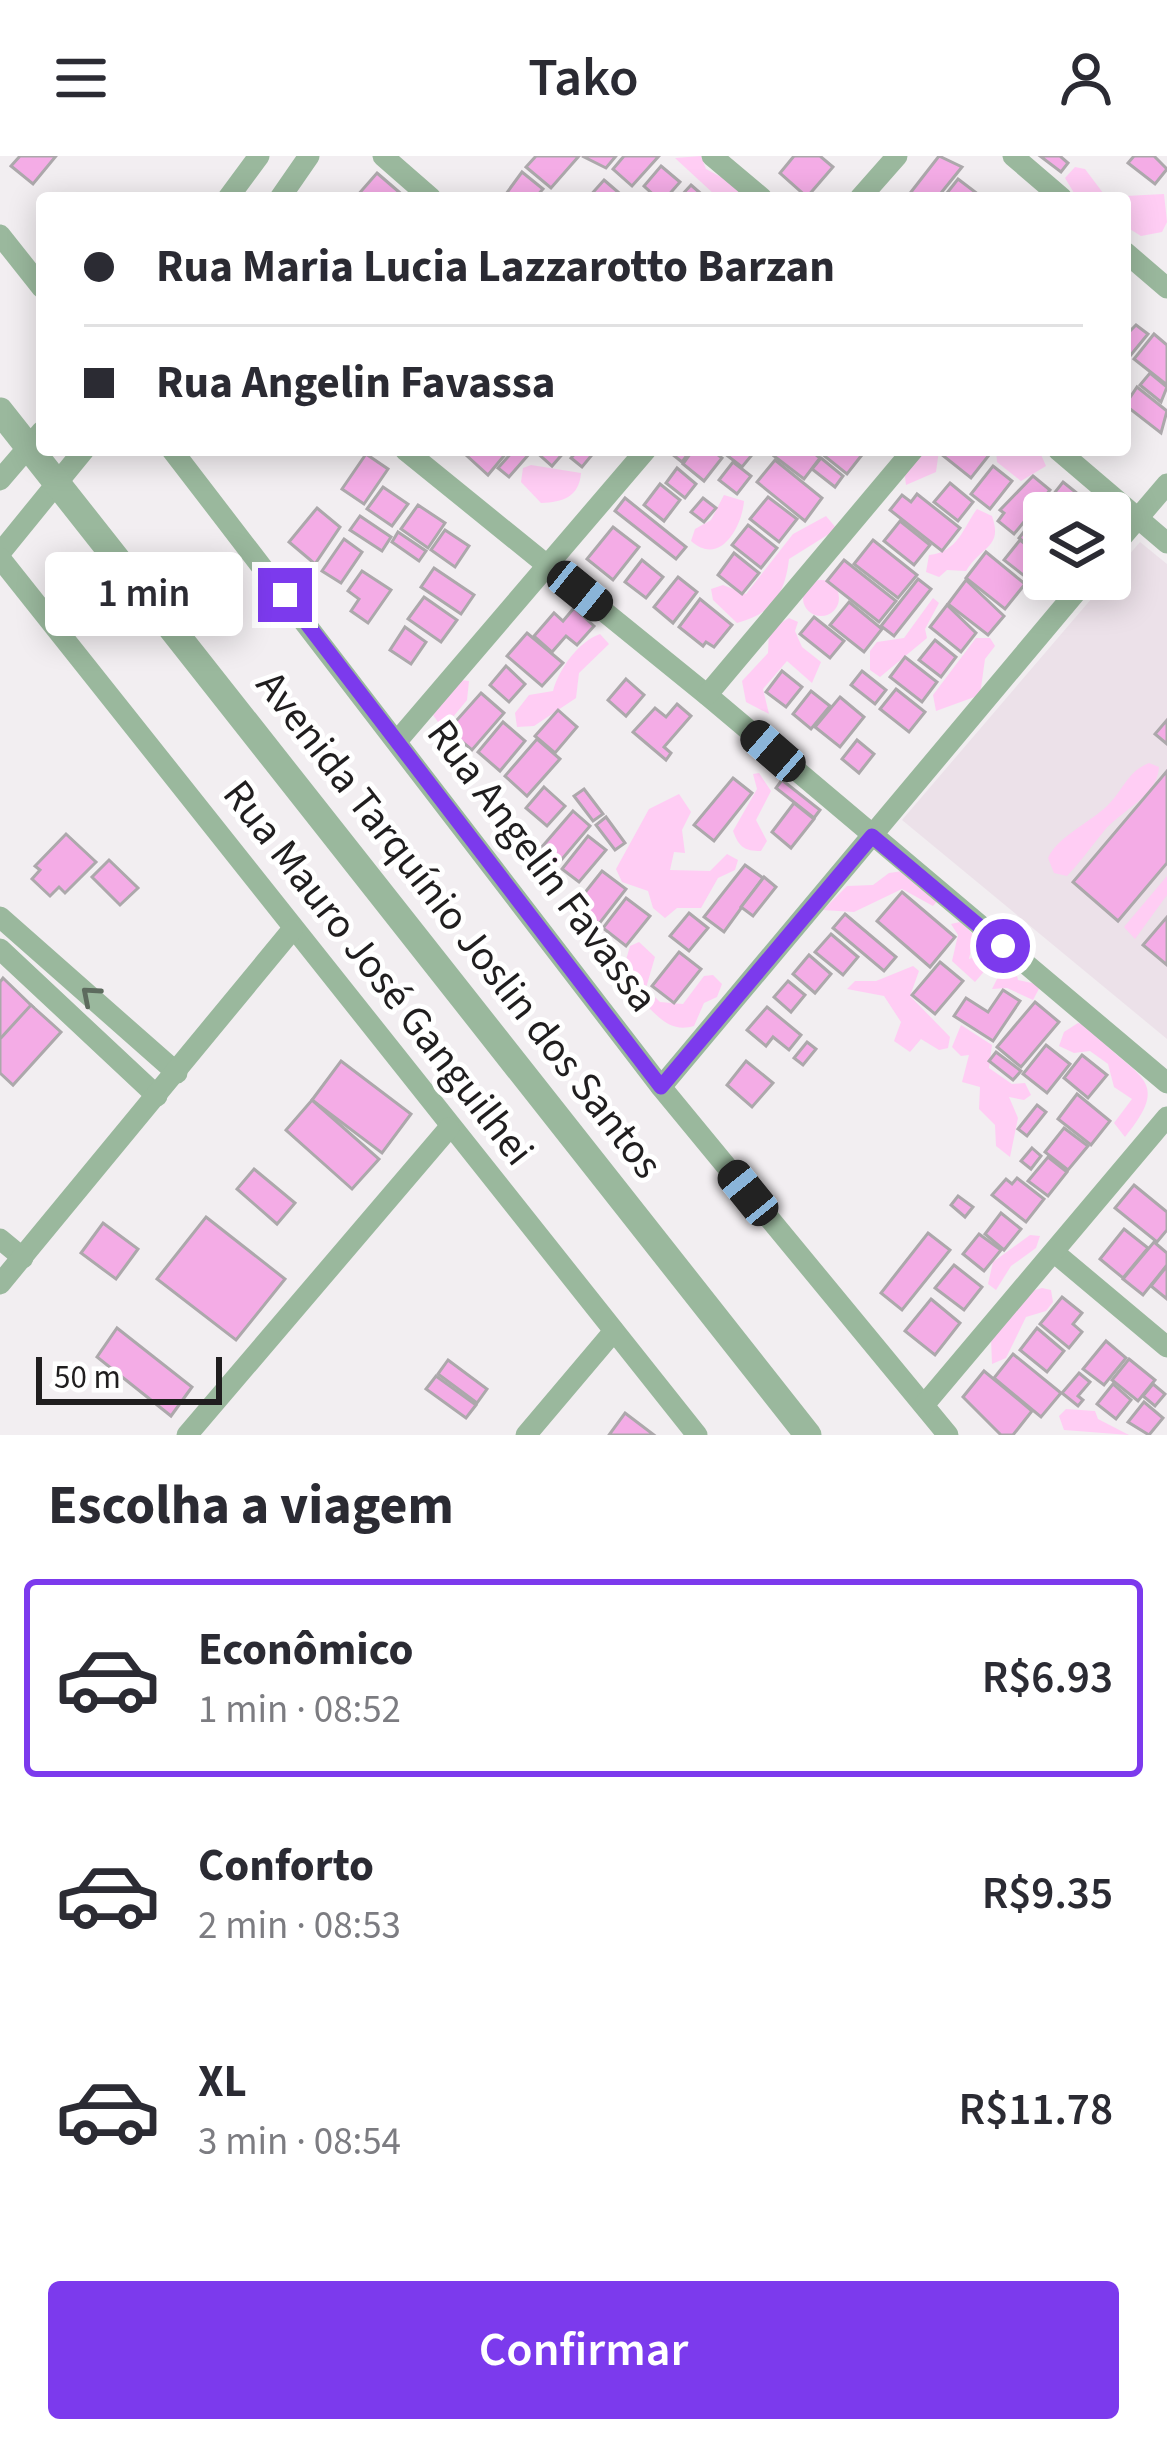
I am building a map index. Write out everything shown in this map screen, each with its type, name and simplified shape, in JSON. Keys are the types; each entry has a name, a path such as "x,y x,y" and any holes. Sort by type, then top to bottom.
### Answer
{"street":[{"path":"232,192 259,156"},
{"path":"284,192 310,156"},
{"path":"383,156 424,192"},
{"path":"712,156 755,192"},
{"path":"865,192 897,156"},
{"path":"1013,156 1055,192"},
{"path":"0,235 36,280"},
{"path":"1131,257 1167,288"},
{"name":"Avenida Tarquínio Joslin dos Santos","path":"0,411 35,439"},
{"path":"0,480 35,439"},
{"name":"Avenida Tarquínio Joslin dos Santos","path":"43,456 55,482 808,1435"},
{"path":"0,555 79,456"},
{"name":"Rua Angelin Favassa","path":"177,456 661,1087 948,1435"},
{"path":"413,456 707,695 1167,1083"},
{"path":"398,740 641,456"},
{"path":"707,695 908,456"},
{"path":"1065,456 1167,543"},
{"path":"1131,526 1167,484"},
{"name":"Rua Mauro José Ganguilhei","path":"0,555 292,930 697,1435"},
{"path":"661,1087 1069,600"},
{"path":"0,916 177,1073"},
{"path":"0,1284 292,930"},
{"path":"0,950 157,1096"},
{"path":"924,1406 1167,1117"},
{"path":"187,1435 449,1128"},
{"path":"0,1239 23,1258"},
{"path":"1055,1253 1167,1347"},
{"path":"526,1435 614,1331"}],"shaded area":[{"path":"701,156 706,169 749,192 712,192 675,158"},
{"path":"1075,167 1085,169 1102,192 1073,192 1065,178"},
{"path":"1164,194 1167,222 1162,232 1141,236 1131,230 1131,196"},
{"path":"921,456 938,456 936,472 906,485 904,469"},
{"path":"996,456 1042,456 1046,466 1021,481 997,462"},
{"path":"531,465 581,473 577,488 563,499 541,503 521,482 523,468"},
{"path":"724,495 744,501 739,522 720,547 702,548 691,541 695,529 711,520"},
{"path":"977,509 992,516 995,534 989,546 966,571 947,570 939,577 926,572 929,555 953,544"},
{"path":"826,516 837,529 789,559 780,592 768,608 737,623 713,600 711,589 723,585 746,594 793,534"},
{"path":"1140,542 1167,564 1167,1039 902,820 1090,600 1131,600 1131,553"},
{"path":"821,580 834,585 839,598 834,611 821,616 808,611 803,598 808,585"},
{"path":"933,598 939,603 925,629 927,638 880,677 870,670 870,651 877,642 904,638"},
{"path":"789,618 798,622 795,631 802,647 821,662 812,683 787,661 763,689 769,714 746,702 742,681 768,653 769,630"},
{"path":"600,634 609,644 579,673 576,698 534,726 517,727 515,713 529,695 553,691 570,657"},
{"path":"976,638 990,638 995,646 985,659 980,695 936,711 933,695"},
{"path":"461,680 469,681 467,700 448,723 445,746 430,736 438,722 433,715"},
{"path":"1149,763 1159,767 1145,795 1111,824 1067,876 1054,873 1048,858 1052,850 1108,805 1131,776"},
{"path":"759,773 771,791 756,820 767,841 761,851 743,847 733,831 757,789 753,774"},
{"path":"679,794 691,812 682,830 685,853 674,852 670,870 710,871 727,854 738,860 735,870 718,878 701,908 677,908 665,918 653,908 648,891 622,882 616,869 649,809"},
{"path":"903,871 937,901 933,906 902,889 854,912 823,910 847,886 873,885 889,873"},
{"path":"1167,876 1167,895 1135,939 1124,927"},
{"path":"960,922 974,935 969,959 996,948 1000,953 975,982 952,961 958,935 951,924"},
{"path":"639,942 655,957 646,988 660,1002 683,1004 704,976 713,975 722,984 717,997 704,1003 694,1026 683,1028 664,1021 619,984 630,946"},
{"path":"1006,961 1014,964 1018,980 1041,985 1033,1000 1007,988 992,989"},
{"path":"913,966 919,971 910,996 950,1037 948,1048 939,1050 921,1039 910,1052 894,1041 901,1022 884,996 847,989 855,981 876,981"},
{"path":"1078,1023 1092,1029 1146,1085 1145,1106 1125,1137 1114,1123 1132,1099 1114,1087 1108,1064 1090,1051 1074,1053 1059,1046 1064,1032"},
{"path":"961,1025 992,1045 989,1068 1012,1084 1025,1083 1031,1095 1024,1100 1009,1097 1018,1118 1010,1157 996,1146 995,1125 979,1109 980,1087 962,1082 969,1055 961,1056 952,1047"},
{"path":"1030,1235 1040,1236 1036,1248 1011,1266 996,1290 988,1284 993,1262"},
{"path":"1051,1290 1053,1302 1046,1311 1026,1317 1006,1358 992,1364 991,1338 1028,1292"},
{"path":"1066,1409 1095,1411 1098,1419 1129,1435 1064,1430 1059,1416"}],"building":[{"path":"20,156 56,156 33,184 11,166"},
{"path":"536,156 579,156 551,188 526,167"},
{"path":"582,156 616,156 606,168"},
{"path":"624,156 659,156 632,186 613,169"},
{"path":"794,156 820,156 833,167 811,192 801,192 780,173"},
{"path":"939,156 962,167 942,192 911,192"},
{"path":"1040,156 1060,156 1068,163 1061,172"},
{"path":"1134,156 1154,156 1167,169 1155,184 1128,163"},
{"path":"661,166 680,182 671,192 650,192 644,186"},
{"path":"522,172 543,189 540,192 507,192"},
{"path":"377,173 399,192 360,192"},
{"path":"958,179 975,192 948,192"},
{"path":"604,180 618,192 593,192"},
{"path":"1136,325 1148,334 1131,355 1131,330"},
{"path":"1154,334 1167,345 1167,385 1134,359"},
{"path":"1150,373 1167,387 1161,402 1140,385"},
{"path":"1137,387 1167,411 1161,433 1131,410"},
{"path":"365,456 388,469 364,504 342,489"},
{"path":"467,456 504,456 488,475"},
{"path":"509,456 527,456 509,477 498,468"},
{"path":"541,456 561,456 552,466"},
{"path":"573,456 591,456 582,467"},
{"path":"689,456 722,458 704,481 683,464"},
{"path":"728,456 751,456 742,467"},
{"path":"774,456 818,456 804,479"},
{"path":"824,456 861,456 847,474"},
{"path":"944,456 988,456 971,478"},
{"path":"821,458 843,476 835,487 812,469"},
{"path":"775,460 822,498 805,521 757,482"},
{"path":"733,462 751,476 737,494 719,480"},
{"path":"993,466 1012,481 990,509 971,494"},
{"path":"677,468 696,484 685,498 666,483"},
{"path":"1033,476 1050,490 1023,492 1023,523 1014,534 998,521 1004,513 1000,510"},
{"path":"1063,482 1076,492 1055,492"},
{"path":"950,483 973,502 958,521 934,502"},
{"path":"660,484 680,500 664,521 644,505"},
{"path":"383,487 408,504 392,526 367,509"},
{"path":"917,494 960,528 942,551 890,510 902,495 911,502"},
{"path":"768,497 797,519 779,542 750,519"},
{"path":"625,498 686,547 676,559 615,511"},
{"path":"703,498 716,508 704,522 691,512"},
{"path":"418,505 445,523 428,548 401,529"},
{"path":"317,508 340,527 315,564 289,542"},
{"path":"360,516 391,537 382,551 350,530"},
{"path":"900,521 930,545 914,565 884,541"},
{"path":"748,525 777,548 761,568 732,545"},
{"path":"613,527 639,547 613,580 587,559"},
{"path":"445,530 469,546 455,567 431,550"},
{"path":"398,532 426,551 419,561 392,542"},
{"path":"344,539 362,552 341,583 322,571"},
{"path":"873,540 917,575 898,598 854,564"},
{"path":"1020,540 1023,542 1023,575 1004,560"},
{"path":"986,552 1023,586 1005,609 966,578"},
{"path":"734,553 759,573 742,594 718,575"},
{"path":"642,560 663,577 646,598 625,582"},
{"path":"844,560 896,601 879,622 827,581"},
{"path":"434,568 474,595 461,614 421,587"},
{"path":"362,571 391,590 368,623 351,611 359,599 348,591"},
{"path":"678,577 697,592 673,623 654,607"},
{"path":"918,579 931,589 894,636 881,626"},
{"path":"966,580 1004,616 988,635 948,604"},
{"path":"424,597 457,620 441,642 408,619"},
{"path":"700,599 732,625 714,647 706,642 703,646 679,627"},
{"path":"849,602 882,629 864,652 830,625"},
{"path":"947,605 976,633 961,652 930,627"},
{"path":"574,608 594,626 577,645 566,636 552,652 534,636 554,613 563,621"},
{"path":"814,617 844,641 830,658 800,634"},
{"path":"405,627 426,642 411,664 390,650"},
{"path":"527,633 563,663 542,686 507,656"},
{"path":"935,640 956,657 941,677 919,660"},
{"path":"905,657 937,682 922,702 890,677"},
{"path":"506,666 525,684 509,702 490,685"},
{"path":"782,671 802,687 786,707 766,692"},
{"path":"862,671 886,690 875,704 851,685"},
{"path":"626,679 644,695 626,716 608,700"},
{"path":"896,689 925,712 909,732 880,709"},
{"path":"811,691 830,706 811,729 793,714"},
{"path":"481,693 504,713 472,750 448,730"},
{"path":"840,697 864,717 840,747 815,727"},
{"path":"677,704 691,716 664,747 671,753 666,760 633,732 655,708 666,717"},
{"path":"558,710 577,727 555,753 535,736"},
{"path":"1167,720 1167,744 1155,734"},
{"path":"503,722 525,741 500,771 478,752"},
{"path":"537,739 560,759 527,796 505,776"},
{"path":"857,740 874,754 859,773 842,759"},
{"path":"1167,771 1167,863 1118,921 1073,882"},
{"path":"733,778 752,793 714,841 694,825"},
{"path":"782,780 820,810 814,818 776,788"},
{"path":"544,787 565,806 547,826 526,808"},
{"path":"584,789 603,814 593,821 574,796"},
{"path":"794,803 814,819 791,848 772,832"},
{"path":"573,811 590,826 552,871 534,856"},
{"path":"606,817 625,843 615,850 596,825"},
{"path":"66,834 96,862 65,893 59,887 50,896 32,879 40,870 35,866"},
{"path":"588,836 606,850 579,882 562,869"},
{"path":"109,860 138,888 120,905 92,877"},
{"path":"745,865 763,878 724,932 704,917"},
{"path":"602,871 626,889 599,924 575,905"},
{"path":"764,877 776,887 753,916 741,907"},
{"path":"902,892 955,937 930,967 877,921"},
{"path":"626,898 650,916 626,946 603,928"},
{"path":"689,913 708,928 689,951 670,936"},
{"path":"845,914 896,957 884,971 833,928"},
{"path":"1167,917 1167,965 1143,945"},
{"path":"831,934 858,957 843,975 815,952"},
{"path":"679,952 701,969 674,1003 652,986"},
{"path":"809,955 831,974 815,993 793,974"},
{"path":"940,962 963,981 935,1014 912,995"},
{"path":"3,978 33,1007 0,1041 0,982"},
{"path":"788,981 805,995 791,1012 774,997"},
{"path":"1003,990 1020,1001 993,1041 954,1016 966,998 988,1012"},
{"path":"1035,1002 1059,1022 1021,1067 997,1047"},
{"path":"31,1005 61,1032 13,1085 0,1073 0,1039"},
{"path":"767,1007 801,1035 789,1050 773,1037 766,1046 747,1030"},
{"path":"807,1042 816,1049 803,1065 794,1058"},
{"path":"1046,1045 1070,1064 1047,1093 1023,1074"},
{"path":"996,1052 1021,1071 1013,1080 989,1061"},
{"path":"1082,1055 1107,1075 1088,1098 1064,1078"},
{"path":"341,1061 411,1114 382,1153 312,1100"},
{"path":"746,1061 773,1083 752,1107 727,1085"},
{"path":"1077,1094 1110,1121 1091,1145 1058,1119"},
{"path":"312,1100 379,1159 352,1189 286,1130"},
{"path":"1037,1105 1046,1112 1027,1136 1018,1129"},
{"path":"1064,1128 1088,1146 1068,1170 1045,1152"},
{"path":"1032,1148 1041,1156 1031,1169 1021,1161"},
{"path":"1048,1157 1067,1172 1048,1196 1028,1181"},
{"path":"254,1169 295,1203 277,1224 237,1189"},
{"path":"1017,1178 1044,1199 1026,1222 992,1195 1006,1179 1012,1184"},
{"path":"1134,1185 1167,1212 1167,1230 1157,1242 1115,1208"},
{"path":"958,1196 973,1207 965,1217 951,1205"},
{"path":"1001,1213 1021,1229 1004,1250 985,1234"},
{"path":"206,1217 285,1279 236,1340 157,1279"},
{"path":"103,1223 138,1249 116,1279 81,1253"},
{"path":"1124,1229 1148,1248 1123,1278 1100,1259"},
{"path":"928,1233 950,1250 902,1310 881,1293"},
{"path":"979,1234 1001,1250 984,1271 963,1254"},
{"path":"1154,1242 1167,1253 1167,1265 1143,1295 1123,1279"},
{"path":"954,1265 982,1287 964,1310 935,1288"},
{"path":"1167,1266 1167,1299 1151,1286"},
{"path":"1062,1297 1082,1313 1073,1324 1082,1332 1069,1348 1040,1324"},
{"path":"931,1299 960,1323 935,1355 905,1331"},
{"path":"117,1328 192,1387 171,1416 97,1357"},
{"path":"1037,1328 1064,1351 1047,1372 1020,1350"},
{"path":"1106,1341 1126,1358 1104,1385 1083,1369"},
{"path":"1013,1354 1061,1393 1041,1417 994,1378"},
{"path":"1129,1359 1155,1380 1138,1401 1112,1380"},
{"path":"448,1360 487,1389 477,1403 438,1374"},
{"path":"984,1371 1032,1411 1013,1435 1001,1435 963,1397"},
{"path":"1079,1373 1090,1382 1078,1396 1083,1400 1078,1406 1062,1393"},
{"path":"436,1376 476,1405 466,1418 426,1389"},
{"path":"1113,1384 1131,1400 1116,1419 1097,1404"},
{"path":"1153,1384 1165,1394 1155,1406 1143,1396"},
{"path":"1144,1402 1163,1418 1149,1435 1128,1422"},
{"path":"625,1413 654,1435 609,1435"}],"route":[{"path":"285,595 661,1087 872,836 1003,946"}]}
